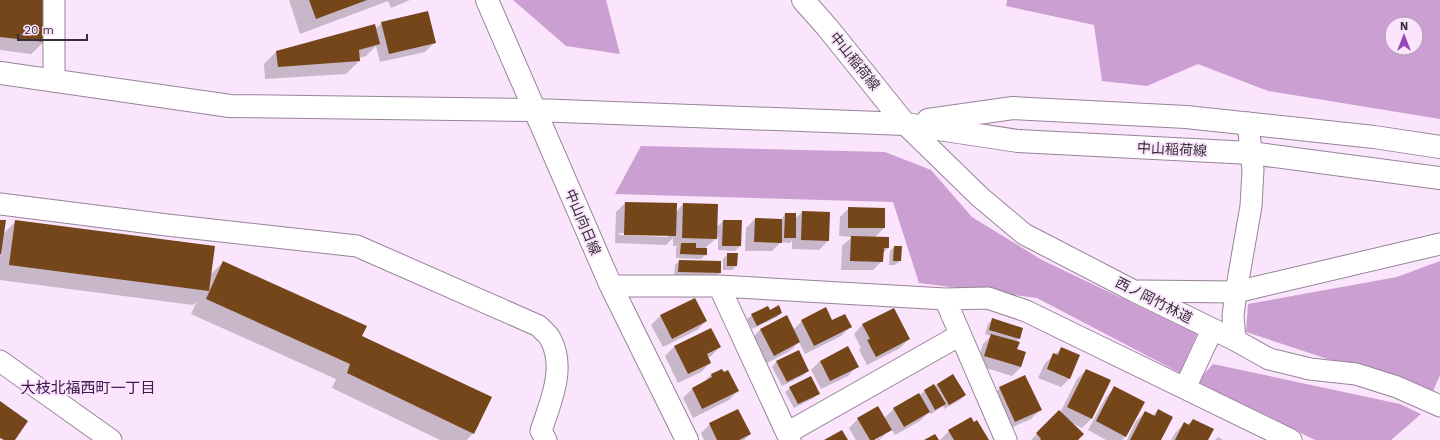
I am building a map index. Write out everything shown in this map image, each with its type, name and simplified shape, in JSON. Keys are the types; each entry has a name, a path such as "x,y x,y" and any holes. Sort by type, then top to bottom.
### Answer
{"main road":[{"name":"中山向日線","path":"487,0 611,286 687,440"},
{"name":"中山稲荷線","path":"803,0 827,27 905,124 1018,141 1251,153 1440,178"},
{"path":"0,73 230,106 535,110 905,124 1013,108 1186,117 1374,137 1440,147"}],"street":[{"path":"54,0 54,81"},
{"path":"1235,340 1233,316 1251,206 1253,170 1248,123"},
{"name":"西ノ岡竹林道","path":"905,124 980,197 1024,234 1134,291 1235,340 1269,359 1310,369 1356,374 1397,387 1440,406"},
{"path":"0,204 167,225 357,246 539,326 551,339 557,353 557,372 554,391 541,431 546,440"},
{"path":"1134,291 1236,292 1440,244"},
{"path":"611,286 719,286 945,299 988,298 1026,311 1291,440"},
{"path":"719,286 788,437 960,335"},
{"path":"945,299 1006,440"},
{"path":"1185,388 1212,330"},
{"path":"0,362 111,440"}],"shaded area":[{"path":"513,0 606,0 620,54 566,46"},
{"path":"1007,0 1440,0 1440,119 1268,91 1198,64 1147,86 1102,81 1094,25 1006,6"},
{"path":"641,146 885,152 931,170 972,217 1042,260 1197,334 1180,373 1037,298 919,283 893,202 615,194"},
{"path":"1440,261 1440,375 1430,398 1367,372 1246,332 1248,304 1397,277"},
{"path":"1213,364 1400,404 1421,414 1391,440 1315,440 1197,382"}],"building":[{"path":"0,0 46,0 45,42 0,37"},
{"path":"309,0 367,0 316,19"},
{"path":"428,11 436,43 389,54 381,22"},
{"path":"375,24 380,44 359,50 360,61 278,67 276,51"},
{"path":"625,202 677,203 676,236 624,235"},
{"path":"683,203 718,204 717,239 682,238"},
{"path":"848,207 885,208 885,228 848,228"},
{"path":"802,211 830,212 829,241 801,240"},
{"path":"785,213 796,213 796,238 784,238"},
{"path":"755,218 782,219 782,243 754,242"},
{"path":"0,220 6,220 1,254 0,254"},
{"path":"15,220 215,246 209,291 9,265"},
{"path":"723,220 742,220 741,246 722,246"},
{"path":"851,236 889,237 889,248 884,248 883,262 850,261"},
{"path":"681,243 696,243 696,248 707,248 707,255 680,254"},
{"path":"894,246 902,246 901,261 893,261"},
{"path":"727,253 738,253 737,266 727,266"},
{"path":"679,260 721,261 721,273 678,272"},
{"path":"223,261 367,326 362,336 492,397 474,434 347,373 350,364 206,299"},
{"path":"695,298 707,321 672,339 660,315"},
{"path":"779,305 782,313 757,326 751,314 768,306 770,310"},
{"path":"826,307 832,320 845,314 852,327 814,346 801,320"},
{"path":"894,308 910,339 876,357 867,340 870,339 862,324"},
{"path":"787,315 800,342 774,356 760,329"},
{"path":"992,318 1023,328 1020,339 989,330"},
{"path":"711,328 721,347 707,354 711,363 688,374 674,346"},
{"path":"991,334 1020,342 1017,349 1026,352 1021,367 984,356"},
{"path":"848,346 859,367 830,381 820,361"},
{"path":"1061,347 1080,355 1070,379 1047,369 1053,353 1058,355"},
{"path":"799,350 809,371 787,382 776,361"},
{"path":"722,369 724,372 728,370 739,391 702,409 692,388 712,377 711,374"},
{"path":"1086,369 1111,380 1092,419 1067,407"},
{"path":"953,374 966,395 949,405 937,384"},
{"path":"1025,375 1042,410 1015,422 999,387"},
{"path":"811,376 820,394 798,404 789,387"},
{"path":"934,384 946,404 935,410 924,390"},
{"path":"1114,386 1145,402 1126,437 1096,421"},
{"path":"919,393 930,412 904,427 893,408"},
{"path":"0,401 28,421 15,440 4,440 0,438"},
{"path":"878,406 892,430 874,440 870,440 857,418"},
{"path":"738,409 751,434 739,440 717,440 709,423"},
{"path":"1158,409 1173,417 1161,440 1130,440 1145,411 1155,416"},
{"path":"1059,410 1084,434 1078,440 1040,440 1041,439 1036,433"},
{"path":"971,417 974,422 977,420 989,440 954,440 948,430"},
{"path":"1193,419 1214,429 1208,440 1175,440 1184,422 1189,425"},
{"path":"842,430 848,440 824,440"},
{"path":"935,434 939,440 924,440"}],"district":[{"name":"大枝北福西町一丁目","path":"88,388"}]}
